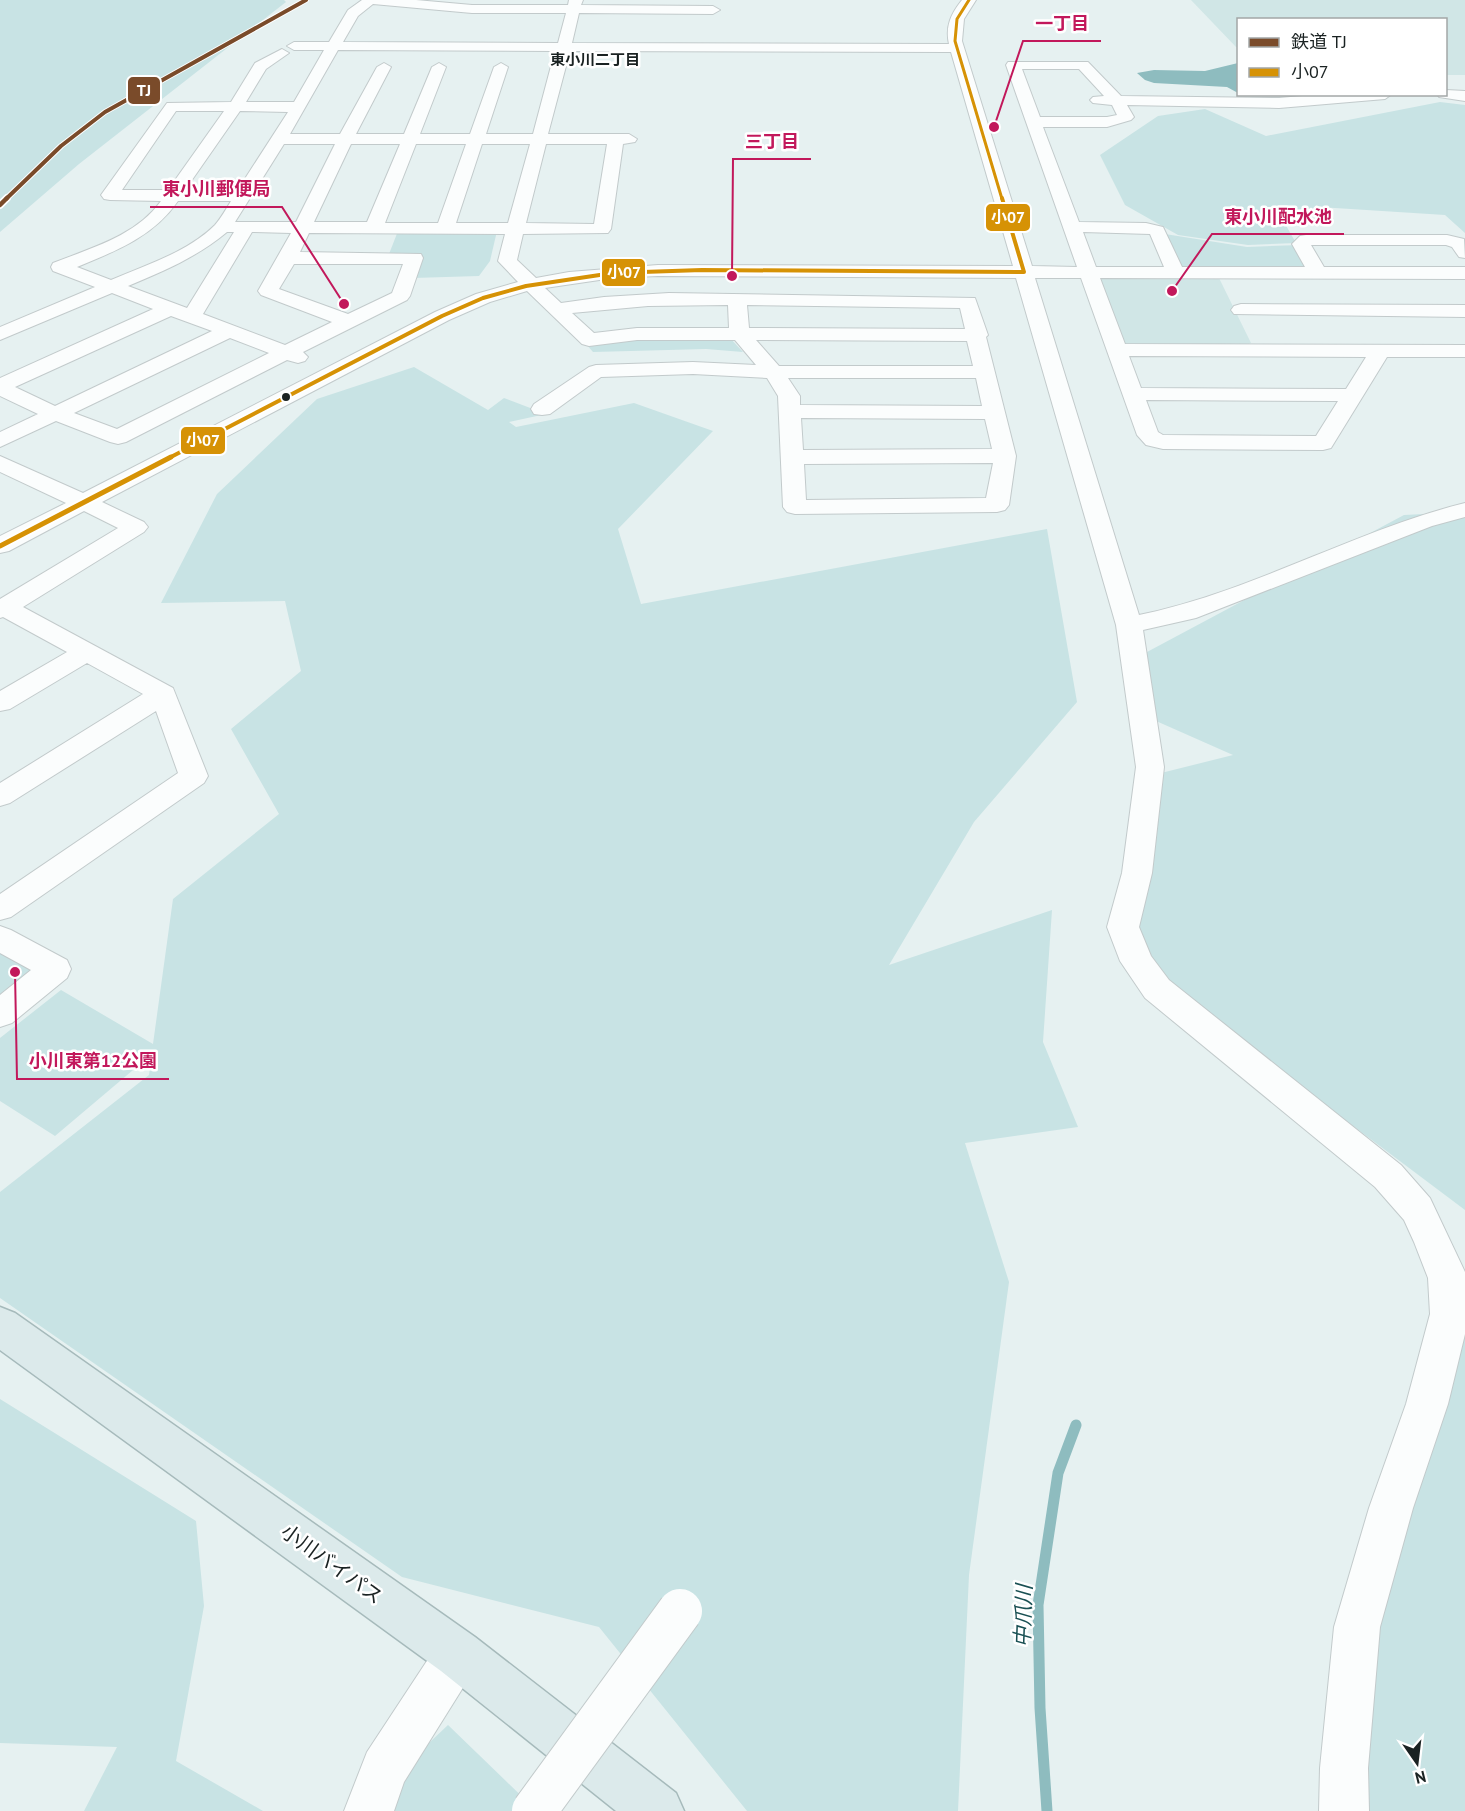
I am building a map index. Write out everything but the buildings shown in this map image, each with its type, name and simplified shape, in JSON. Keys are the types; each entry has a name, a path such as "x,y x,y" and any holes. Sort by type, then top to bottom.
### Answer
{"highway":[{"name":"小川バイパス","path":"0,1326 458,1654 658,1811"}],"street":[{"path":"0,334 167,263 202,244 223,226 299,107 353,13 370,0 424,2 467,14 574,5 713,5 712,38"},
{"path":"467,14 490,0"},
{"path":"969,0 955,22 954,34 957,48 1129,625 1150,767 1137,873 1123,927 1136,961 1157,989 1388,1176 1417,1209 1448,1278 1450,1314 1427,1404 1391,1508 1357,1627 1344,1768 1344,1811"},
{"path":"389,47 403,24 424,2"},
{"path":"574,5 563,47 552,67 539,140 507,261 589,340 637,334 978,335"},
{"path":"335,371 60,267 139,233 156,219 235,107 260,66 288,50 389,47 452,42 563,47 712,38 957,48"},
{"path":"1034,122 1107,122 1126,117 1117,100 1083,65 1013,65 1031,100 1034,122 1088,272 1119,350 1148,435 1154,440 1162,442 1323,443 1380,351"},
{"path":"322,67 343,67"},
{"path":"349,321 268,291 288,258 345,139 390,67 363,67"},
{"path":"374,227 439,67"},
{"path":"445,228 474,140 507,67 481,67"},
{"path":"1447,94 1465,96"},
{"path":"1083,100 1279,103 1361,96"},
{"path":"972,100 1031,100"},
{"path":"244,196 110,195 172,106 299,107"},
{"path":"223,226 602,229 623,140 278,139"},
{"path":"1411,225 1423,240"},
{"path":"192,317 247,226"},
{"path":"385,258 396,227"},
{"path":"1073,227 1146,228 1157,231 1176,273"},
{"path":"1318,273 1301,244 1306,240 1452,241 1458,243 1465,254"},
{"path":"0,387 56,414 118,437 400,296 414,258 288,258"},
{"path":"0,546 455,309 498,292 530,284 630,270 1465,273"},
{"path":"820,272 826,300"},
{"path":"1222,273 1261,350"},
{"path":"559,309 605,301 634,299 737,299 969,302 978,335 993,413 1005,456 997,504 795,507 789,396 773,372 739,333 737,299"},
{"path":"0,387 169,309"},
{"path":"1241,310 1465,311"},
{"path":"0,440 229,332"},
{"path":"1119,350 1465,351"},
{"path":"542,410 596,371 693,368 773,372 985,372"},
{"path":"1134,393 1352,395"},
{"path":"791,411 993,413"},
{"path":"793,457 1005,456"},
{"path":"0,462 86,501 136,527 2,609"},
{"path":"1129,625 1187,613 1424,521 1465,510"},
{"path":"0,909 194,776 163,694 88,651 2,609"},
{"path":"0,702 88,651"},
{"path":"0,796 163,694"},
{"path":"0,938 55,969 0,1014"},
{"path":"534,1811 680,1611"},
{"path":"369,1811 384,1769 458,1654"}],"shaded area":[{"path":"0,0 284,0 286,2 79,164 0,232"},
{"path":"1191,0 1465,0 1465,75 1447,75 1447,18 1237,18 1236,47"},
{"path":"1440,102 1465,105 1465,233 1445,215 1319,207 1284,222 1296,243 1248,245 1178,235 1125,205 1100,155 1158,116 1205,109 1266,136"},
{"path":"398,231 497,231 490,261 479,276 413,278 420,256 389,254"},
{"path":"1165,234 1247,247 1299,245 1311,266 1304,269 1187,269 1181,267"},
{"path":"1105,276 1219,278 1251,343 1243,347 1133,347 1123,343 1099,278"},
{"path":"729,337 743,352 706,349 593,352 586,344 607,340"},
{"path":"414,367 488,410 504,398 546,414 509,422 516,427 634,403 713,431 618,529 641,604 1047,529 1077,702 974,822 889,965 1052,910 1043,1042 1078,1127 965,1143 1009,1282 969,1575 958,1811 747,1811 599,1627 402,1577 0,1298 0,1192 149,1075 152,1054 55,1136 0,1101 0,1038 61,990 153,1044 173,899 279,814 231,729 301,671 285,601 161,603 217,494 317,399"},
{"path":"1465,512 1465,1210 1212,1020 1133,945 1157,774 1233,755 1138,713 1147,652 1404,515"},
{"path":"0,950 30,967 29,977 0,1001"},
{"path":"1465,1292 1465,1811 1361,1811 1343,1729"},
{"path":"0,1399 196,1521 204,1606 176,1761 263,1811 84,1811 117,1747 0,1743"},
{"path":"448,1725 537,1811 357,1811"}],"water":[{"path":"1237,63 1237,92 1227,87 1154,83 1145,80 1137,73 1154,70 1205,71"}],"waterway":[{"name":"中爪川","path":"1047,1811 1040,1708 1038,1605 1058,1473 1076,1425"}],"rail line":[{"name":"TJ","path":"0,205 61,146 105,112 306,0"}],"transit line":[{"name":"小07","path":"0,546 442,316 483,298 526,286 613,273 702,270 1024,272 955,41 957,19 969,0"}],"place":[{"name":"一丁目","path":"994,127"},
{"name":"三丁目","path":"732,276"},
{"name":"東小川配水池","path":"1172,291"},
{"name":"東小川郵便局","path":"344,304"},
{"name":"小川東第12公園","path":"15,972"}],"district":[{"name":"東小川二丁目","path":"595,59"}]}
